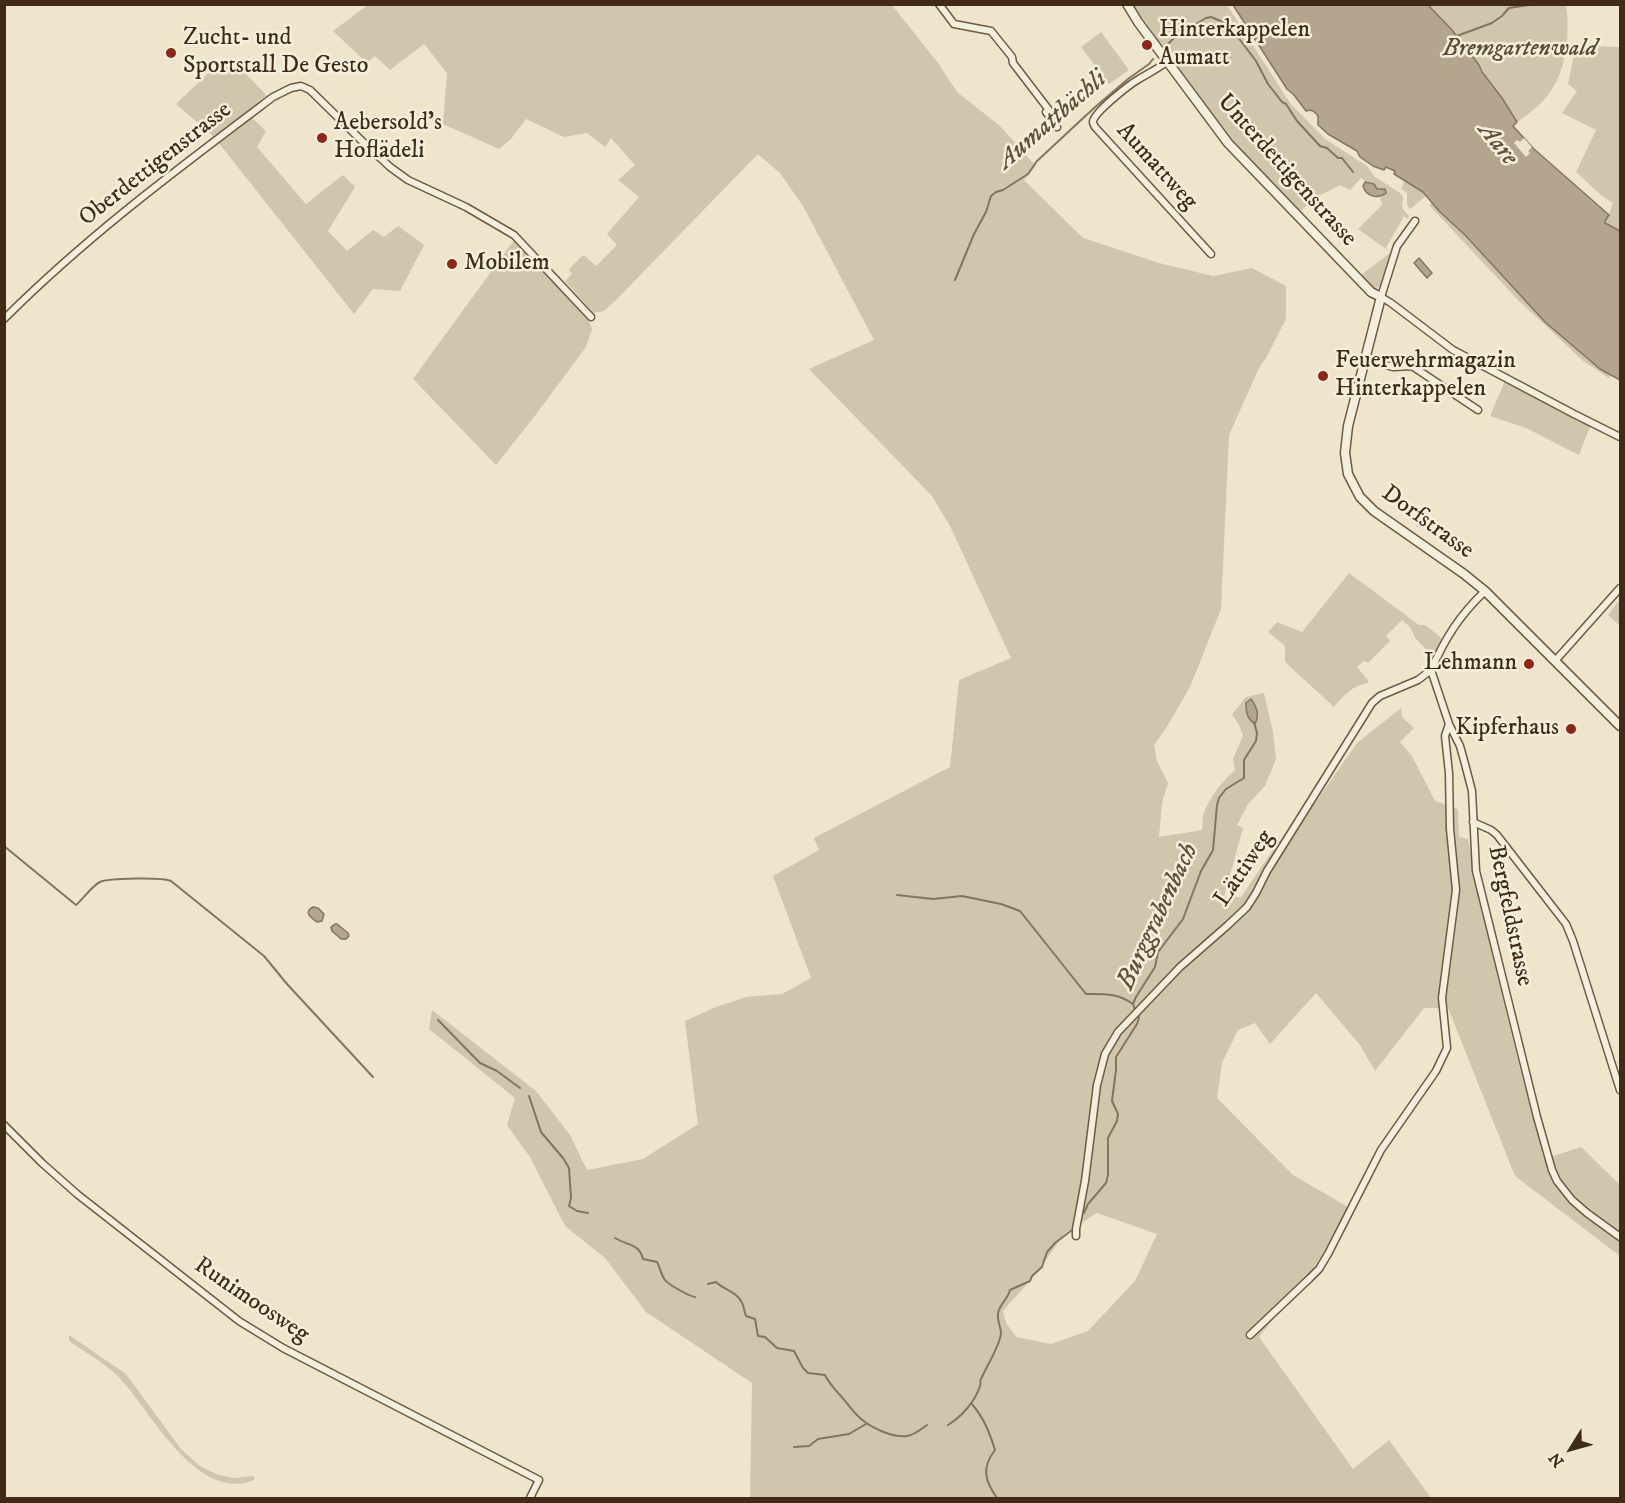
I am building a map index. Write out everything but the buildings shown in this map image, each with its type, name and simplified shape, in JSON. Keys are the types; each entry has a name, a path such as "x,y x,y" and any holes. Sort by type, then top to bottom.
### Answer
{"street":[{"path":"939,4 954,24 991,31 1049,110 1046,112 1057,127"},
{"name":"Unterdettigenstrasse","path":"1127,4 1138,22 1239,156 1371,292 1382,297"},
{"name":"Aumattweg","path":"1168,61 1122,91 1097,114 1093,123 1211,254"},
{"name":"Oberdettigenstrasse","path":"4,320 64,262 151,188 273,97 301,86 315,94 390,167 408,180 468,208 514,235 591,317"},
{"path":"1414,221 1397,246 1382,297 1454,350 1620,437"},
{"name":"Dorfstrasse","path":"1382,297 1345,443 1345,462 1355,490 1366,504 1384,519 1485,591 1619,721"},
{"path":"1365,360 1393,367 1412,366 1478,410"},
{"path":"1555,661 1620,588"},
{"path":"1431,670 1457,622 1485,591"},
{"name":"Bergfeldstrasse","path":"1431,670 1449,724 1460,746 1472,791 1476,871 1552,1170 1557,1181 1572,1200 1620,1237"},
{"name":"Lättiweg","path":"1076,1236 1100,1070 1109,1044 1131,1017 1180,967 1247,907 1372,703 1380,696 1418,680 1431,670"},
{"path":"1250,1335 1319,1269 1381,1150 1436,1071 1447,1048 1442,998 1456,890 1445,736 1449,724"},
{"path":"1473,822 1497,835 1566,924 1620,1090"},
{"name":"Runimoosweg","path":"4,1125 77,1194 239,1321 274,1343 539,1480 530,1498"}],"green space":[{"path":"369,4 892,5 938,63 957,92 1000,126 1036,166 1024,180 1083,238 1159,263 1213,276 1252,268 1286,286 1286,319 1260,366 1229,435 1221,609 1190,687 1154,745 1157,761 1168,783 1162,803 1159,837 1202,830 1203,815 1208,804 1218,788 1235,770 1233,759 1243,736 1232,714 1246,697 1264,693 1273,732 1276,759 1265,786 1248,804 1237,825 1243,828 1224,897 1241,897 1277,844 1315,803 1357,743 1401,708 1402,717 1414,728 1400,742 1412,756 1435,801 1458,809 1459,837 1468,839 1503,999 1544,1159 1581,1147 1620,1185 1620,1256 1515,1176 1448,1008 1424,1008 1375,1071 1360,1045 1316,993 1270,1044 1255,1023 1238,1030 1222,1063 1217,1098 1293,1175 1353,1210 1310,1273 1259,1337 1353,1469 1389,1440 1431,1498 750,1498 752,1383 646,1312 605,1258 565,1226 530,1157 507,1125 515,1098 429,1029 432,1010 536,1091 570,1135 587,1170 643,1159 698,1124 685,1021 746,997 782,994 811,978 773,876 819,850 814,838 950,767 959,680 1011,658 950,526 932,496 809,369 874,340 803,206 780,173 758,154 615,301 604,311 594,313 565,281 572,274 569,269 582,256 596,266 617,245 607,234 639,197 618,180 635,165 611,138 605,147 587,133 564,137 526,119 511,139 499,149 443,124 447,73 424,44 390,70 375,56 367,63 333,31","holes":["1097,1213 1157,1234 1135,1281 1088,1331 1051,1344 1016,1337 1006,1323 1003,1311 1036,1274 1065,1233"]},
{"path":"1133,5 1227,5 1290,103 1325,139 1367,166 1375,177 1403,197 1402,208 1409,216 1408,219 1404,216 1386,248 1389,251 1358,229 1382,205 1380,197 1382,188 1377,189 1361,178 1350,190 1340,185 1317,197 1299,212 1230,139"},
{"name":"Bremgartenwald","path":"1233,5 1566,5 1568,28 1566,51 1559,74 1544,99 1512,126 1534,149 1609,214 1613,203 1576,172 1596,130 1562,113 1577,91 1568,84 1576,46 1620,47 1620,380 1612,374 1609,378 1582,360 1518,300 1429,205 1432,203 1426,196 1410,209 1407,205 1407,193 1401,189 1405,180 1386,167 1384,170 1373,166 1360,157 1357,151 1328,134 1318,125 1318,116 1313,111 1306,111 1287,89"},
{"path":"1101,32 1129,70 1109,84 1081,47"},
{"path":"221,61 246,74 270,99 249,115 266,131 257,147 306,204 343,175 355,187 328,231 347,251 373,230 384,237 398,226 424,245 400,291 373,289 354,314 214,137 176,104"},
{"path":"515,241 587,316 592,329 586,347 496,465 413,379"},
{"path":"1390,253 1392,254 1381,287 1374,288 1361,275"},
{"path":"1505,381 1591,424 1579,455 1526,428 1490,416"},
{"path":"1349,573 1419,625 1425,625 1443,639 1433,656 1415,638 1411,628 1402,620 1386,636 1390,641 1368,663 1364,661 1357,667 1368,683 1353,689 1334,707 1285,662 1285,646 1268,632 1277,622 1302,632"},
{"path":"1620,599 1620,626 1608,615"},
{"path":"69,1335 126,1374 181,1449 200,1466 216,1474 233,1478 254,1476 254,1480 234,1484 215,1479 196,1468 163,1434 118,1377 98,1360 69,1341"}],"water":[{"name":"Aare","path":"1233,5 1428,5 1452,30 1479,65 1517,122 1513,126 1534,149 1609,215 1605,223 1620,231 1620,380 1600,369 1545,322 1423,192 1394,174 1395,171 1386,167 1384,170 1373,166 1360,157 1357,151 1328,134 1318,125 1318,116 1313,111 1306,111 1287,89"},
{"path":"1365,182 1374,184 1377,189 1385,189 1386,193 1379,196 1369,194 1363,186"},
{"path":"1419,258 1432,273 1427,278 1414,263"},
{"path":"1251,699 1257,711 1255,724 1250,720 1247,712 1246,703"},
{"path":"313,907 318,908 324,914 322,921 317,922 309,915"},
{"path":"337,924 348,933 349,936 346,939 341,939 332,931 331,927"}],"pier":[{"path":"1524,138 1532,147 1526,157 1514,143"}],"waterway":[{"path":"1454,37 1492,23 1509,8 1535,4"},
{"name":"Aumattbächli","path":"1168,44 1176,36 1206,18 1211,17 1223,22 1231,28 1256,61 1268,84 1286,104 1297,121 1320,146 1327,148 1338,158 1342,158 1353,172"},
{"name":"Aumattbächli","path":"955,280 991,196 1028,174 1037,161 1094,108 1153,59"},
{"name":"Burggrabenbach","path":"1135,1010 1133,1004 1136,997 1155,967 1158,952 1183,919 1201,871 1213,850 1219,798 1226,789 1244,778 1244,760 1256,741 1257,733 1254,722"},
{"path":"4,846 76,905 100,882 124,879 171,881 264,956 373,1077"},
{"path":"897,895 933,899 962,896 1001,904 1020,911 1086,994 1117,996 1133,1004"},
{"name":"Burggrabenbach","path":"1084,1213 1088,1204 1106,1183 1108,1138 1118,1114 1112,1101 1116,1057 1137,1024 1138,1015"},
{"path":"438,1020 480,1063 497,1071 520,1088"},
{"path":"529,1096 541,1132 569,1168 571,1198 569,1206 577,1211 588,1213"},
{"name":"Burggrabenbach","path":"948,1425 958,1418 978,1392 980,1380 1000,1338 998,1311 1010,1290 1030,1281 1042,1267 1047,1252 1072,1230"},
{"path":"615,1238 636,1247 643,1259 657,1262 667,1282 695,1297"},
{"path":"708,1284 716,1282 736,1295 742,1303 746,1316 755,1319 758,1336 765,1337 777,1348 794,1351 808,1373 825,1375 854,1412 870,1425 882,1432 901,1436 918,1432 927,1425"},
{"name":"Burggrabenbach","path":"971,1403 986,1425 995,1450 988,1463 986,1474 997,1498"},
{"path":"794,1447 809,1446 818,1439 849,1434 866,1424"}],"place":[{"name":"Hinterkappelen Aumatt","path":"1147,45"},
{"name":"Zucht- und Sportstall De Gesto","path":"171,53"},
{"name":"Aebersold's Hoflädeli","path":"322,138"},
{"name":"Mobilem","path":"452,264"},
{"name":"Feuerwehrmagazin Hinterkappelen","path":"1323,376"},
{"name":"Lehmann","path":"1529,664"},
{"name":"Kipferhaus","path":"1571,729"}]}
